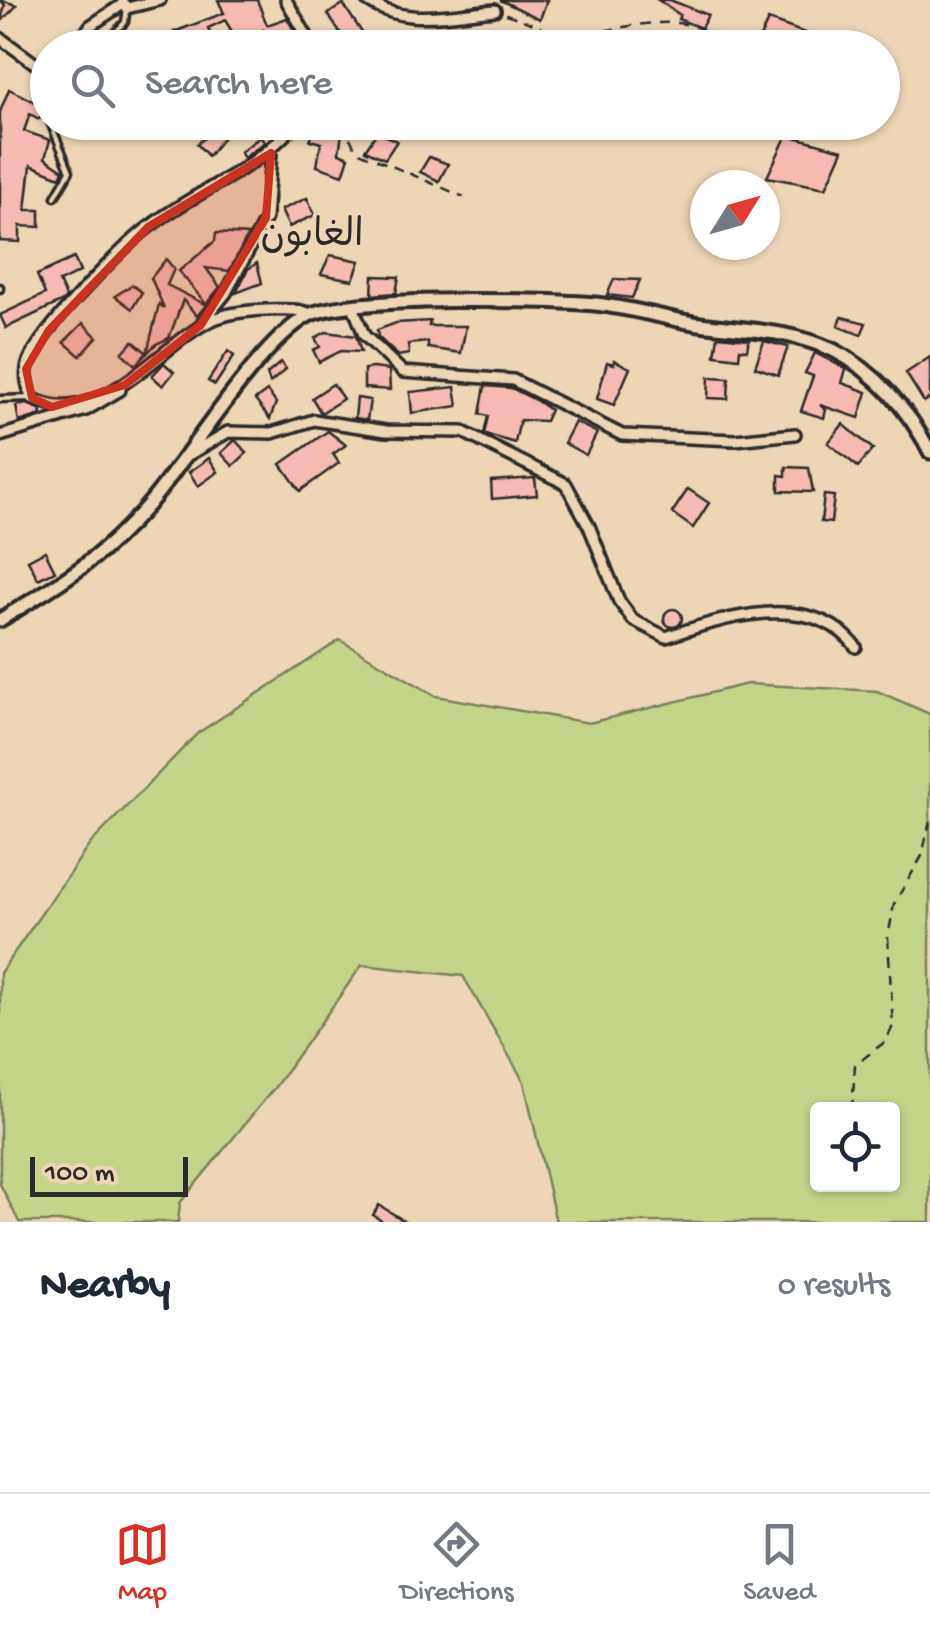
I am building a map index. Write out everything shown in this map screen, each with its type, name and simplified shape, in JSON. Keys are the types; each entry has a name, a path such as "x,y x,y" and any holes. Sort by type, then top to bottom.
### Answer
{"main road":[{"path":"0,620 75,576 102,554 190,454 272,346 311,314 353,306 587,303 790,335 830,348 867,372 898,403 930,452"}],"street":[{"path":"87,30 125,4 160,0"},
{"path":"286,0 304,30"},
{"path":"366,0 382,12 404,17 496,10"},
{"path":"0,38 30,60"},
{"path":"126,385 52,407 32,398 26,370 38,344 138,237 171,211 271,152 281,140"},
{"path":"201,325 226,292 266,218 271,152"},
{"path":"353,306 364,335 403,372 513,380 622,435 735,440 796,434"},
{"path":"0,436 86,410 218,316 258,310 302,310 311,314"},
{"path":"190,454 228,432 272,433 307,421 386,432 463,432 566,484 593,535 608,583 633,620 666,637 750,611 814,619 842,629 856,646"}],"lane":[{"path":"117,30 124,22 125,4"},
{"path":"56,197 70,171 57,140"},
{"path":"0,400 32,398"}],"path":[{"path":"496,10 543,30"},
{"path":"601,30 682,23 700,30"},
{"path":"351,140 357,151 464,198"},
{"path":"853,1102 855,1065 886,1042 893,1026 888,938 894,904 922,856 930,821"}],"highlighted area":[{"path":"271,153 266,218 201,325 125,385 52,407 32,398 26,369 49,330 148,227"}],"green space":[{"path":"340,640 436,696 589,723 747,684 877,691 930,714 930,1222 556,1222 524,1082 463,976 362,965 275,1087 180,1203 178,1222 19,1222 0,1184 0,973 90,844 198,733"}],"building":[{"path":"0,0 17,5 0,23 5,5"},
{"path":"218,0 257,0 267,25 287,18 294,30 231,30 225,20 209,30 179,30 224,13"},
{"path":"500,0 547,0 540,19"},
{"path":"658,0 670,0 708,15 701,28 678,19 680,15"},
{"path":"343,4 360,30 338,30 328,14"},
{"path":"768,20 797,30 763,30"},
{"path":"9,89 30,100 24,131 30,133 30,140 50,140 45,158 63,170 60,177 31,165 26,210 40,210 40,227 20,226 20,242 0,241 0,112"},
{"path":"202,140 221,140 208,156 197,144"},
{"path":"256,140 265,142 244,158 240,152"},
{"path":"310,140 341,140 339,153 349,157 343,175 317,166 321,143"},
{"path":"372,140 397,141 385,159 365,150"},
{"path":"785,140 806,140 843,150 826,188 780,179 780,170 770,170"},
{"path":"429,157 448,164 439,181 420,172"},
{"path":"307,198 315,215 289,227 281,210"},
{"path":"216,233 248,235 229,271 206,268 220,287 206,304 179,271 215,241"},
{"path":"330,255 360,261 353,280 321,274"},
{"path":"74,258 80,272 59,282 66,297 63,301 6,328 0,315 45,294 37,275"},
{"path":"166,259 174,269 167,285 206,305 197,316 183,300 169,338 147,353 159,304 164,308 151,278"},
{"path":"257,263 262,283 236,293 248,269"},
{"path":"373,276 399,277 396,293 372,295"},
{"path":"614,279 640,280 632,298 607,295"},
{"path":"132,285 142,292 132,309 115,296"},
{"path":"842,317 866,323 861,335 838,326"},
{"path":"430,321 429,326 466,326 461,353 428,348 428,342 408,344 409,354 398,356 378,337 377,330 396,323"},
{"path":"83,323 97,337 80,356 64,342"},
{"path":"326,332 356,336 361,352 341,351 319,362 313,350 320,347 315,338"},
{"path":"718,336 749,339 747,350 740,349 739,358 715,355"},
{"path":"133,341 147,353 135,365 122,353"},
{"path":"764,341 788,347 778,375 755,367"},
{"path":"228,351 234,356 215,385 208,381"},
{"path":"815,353 846,369 842,383 867,392 859,418 820,405 826,410 824,418 801,411 813,376 805,373"},
{"path":"930,357 930,398 924,402 906,373"},
{"path":"614,360 630,368 614,405 597,399 607,362 614,364"},
{"path":"281,362 286,369 270,383 267,374"},
{"path":"164,363 174,372 163,386 152,376"},
{"path":"364,369 389,370 390,390 364,388"},
{"path":"709,377 729,378 728,399 708,398"},
{"path":"333,384 343,399 321,413 312,398"},
{"path":"485,386 511,388 537,401 550,410 545,421 520,420 515,443 484,434 488,416 480,414"},
{"path":"455,387 458,406 412,413 410,392"},
{"path":"267,391 276,403 270,419 255,400"},
{"path":"357,398 370,400 367,420 355,418"},
{"path":"27,404 40,409 41,415 19,422 16,406"},
{"path":"575,422 597,433 586,455 564,443"},
{"path":"843,424 873,449 858,467 828,443"},
{"path":"328,431 346,445 333,454 339,463 300,491 281,464"},
{"path":"235,440 247,453 233,466 221,453"},
{"path":"209,458 218,472 198,486 189,472"},
{"path":"786,467 809,468 813,492 779,491 779,475 786,476"},
{"path":"535,478 537,495 492,499 491,481"},
{"path":"688,489 709,503 693,528 672,513"},
{"path":"824,495 834,496 831,523 821,522"},
{"path":"45,551 55,571 38,579 28,560"},
{"path":"673,609 682,618 673,627 664,618"},
{"path":"379,1205 406,1222 383,1222 373,1215"}],"district":[{"name":"الغابون","path":"312,232"}]}
